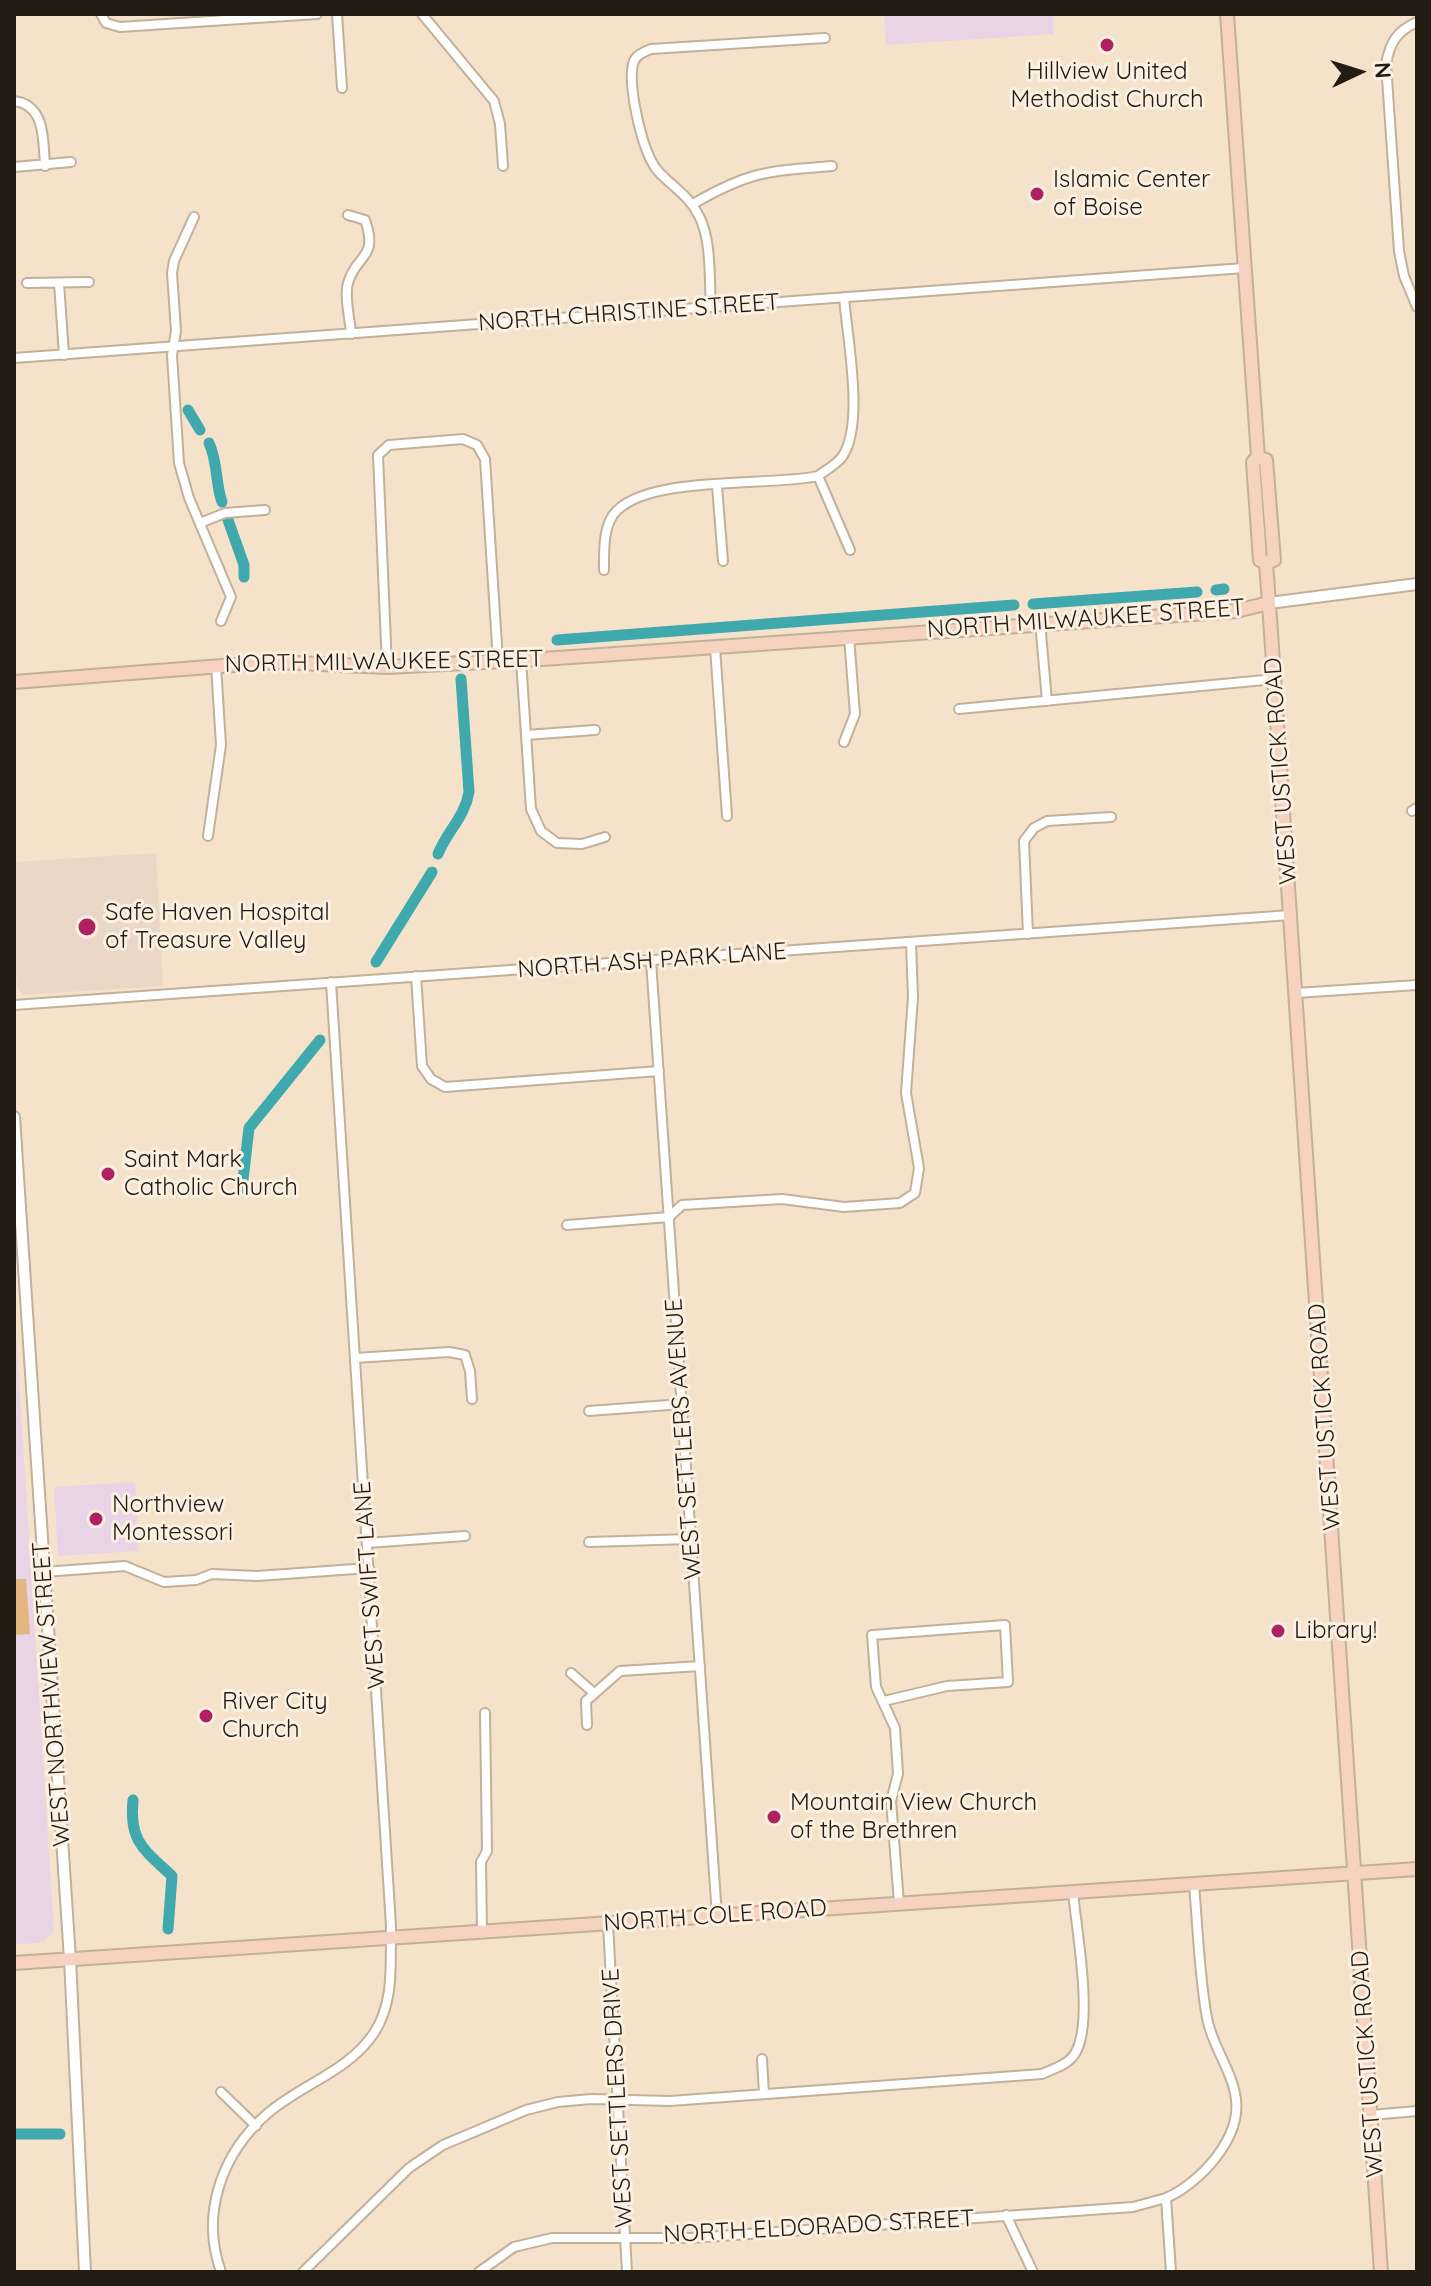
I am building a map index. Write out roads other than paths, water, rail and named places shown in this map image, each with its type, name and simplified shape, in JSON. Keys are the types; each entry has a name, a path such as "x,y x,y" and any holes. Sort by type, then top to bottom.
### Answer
{"main road":[{"name":"WEST USTICK ROAD","path":"1227,14 1258,457 1253,462 1260,560 1266,563 1275,679 1381,2272"},
{"name":"NORTH MILWAUKEE STREET","path":"14,682 297,661 387,667 521,660 1040,622 1236,611 1269,603"},
{"name":"NORTH COLE ROAD","path":"14,1963 1417,1869"}],"street":[{"path":"103,18 120,27 317,14"},
{"path":"337,14 342,88"},
{"path":"422,14 494,101 500,124 503,166"},
{"path":"1417,22 1404,28 1392,41 1386,64 1399,251 1404,276 1417,307"},
{"path":"711,307 705,232 693,204 658,170 646,150 638,126 633,64 639,54 651,49 825,38"},
{"path":"14,101 31,108 39,117 45,166"},
{"path":"14,167 71,162"},
{"path":"693,204 731,182 763,171 832,166"},
{"path":"348,215 365,220 371,243 366,258 347,286 351,334"},
{"path":"194,217 174,261 179,463 182,480 231,597 221,621"},
{"name":"NORTH CHRISTINE STREET","path":"14,358 1244,268"},
{"path":"27,283 89,282"},
{"path":"59,283 64,355"},
{"path":"604,570 604,541 613,515 633,499 659,490 818,476 841,458 851,440 853,417 844,297"},
{"path":"387,667 378,455 389,445 463,439 477,445 485,459 498,661"},
{"path":"818,476 850,550"},
{"path":"717,486 723,561"},
{"path":"200,523 225,513 265,510"},
{"name":"NORTH MILWAUKEE STREET","path":"1269,603 1417,584"},
{"path":"1040,622 1047,701"},
{"path":"844,742 855,714 849,637"},
{"path":"715,647 727,816"},
{"path":"521,660 531,809 541,831 557,843 569,845 605,837"},
{"path":"208,836 221,745 216,665"},
{"path":"959,709 1275,679"},
{"path":"526,735 595,730"},
{"path":"1028,934 1024,841 1034,828 1047,821 1111,817"},
{"name":"NORTH ASH PARK LANE","path":"14,1005 1291,915"},
{"path":"567,1225 669,1217 682,1205 782,1199 844,1207 900,1203 915,1193 919,1168 906,1093 913,997 911,943"},
{"name":"WEST SETTLERS AVENUE","path":"651,961 717,1916"},
{"path":"416,976 422,1066 431,1079 445,1087 659,1071"},
{"name":"WEST SWIFT LANE","path":"221,2272 212,2224 216,2189 228,2161 269,2113 360,2051 376,2031 389,1992 391,1939 331,982"},
{"path":"1296,993 1417,985"},
{"name":"WEST NORTHVIEW STREET","path":"14,1117 70,1959 85,2272"},
{"path":"355,1358 449,1352 465,1355 470,1371 472,1399"},
{"path":"589,1411 682,1404"},
{"path":"367,1543 465,1536"},
{"path":"589,1542 691,1539"},
{"path":"44,1572 125,1566 164,1582 226,1573 257,1576 369,1568"},
{"path":"884,1701 947,1686 1008,1682 1005,1625 872,1635 876,1687 895,1728 898,1774 891,1801 899,1903"},
{"path":"587,1725 586,1701 620,1671 700,1666"},
{"path":"571,1673 594,1693"},
{"path":"482,1933 481,1862 487,1851 485,1713"},
{"path":"1171,2272 1166,2198 1204,2170 1227,2140 1236,2101 1207,2016 1194,1885"},
{"path":"303,2272 409,2168 443,2145 485,2125 558,2102 764,2094 1042,2074 1061,2066 1074,2054 1084,2025 1073,1892"},
{"name":"WEST SETTLERS DRIVE","path":"608,1924 627,2272"},
{"path":"762,2059 764,2094"},
{"path":"221,2092 256,2126"},
{"path":"1371,2115 1417,2111"},
{"name":"NORTH ELDORADO STREET","path":"479,2272 514,2247 552,2238 691,2238 1133,2207 1166,2198"},
{"path":"1006,2215 1033,2272"}],"waterway":[{"path":"188,410 200,430"},
{"path":"209,443 222,502"},
{"path":"228,520 244,565 244,577"},
{"path":"1216,590 1224,589"},
{"path":"1033,604 1197,592"},
{"path":"557,640 1014,605"},
{"path":"438,854 464,809 469,792 461,679"},
{"path":"376,962 432,872"},
{"path":"242,1188 249,1128 320,1040"},
{"path":"133,1800 133,1825 140,1843 172,1876 168,1929"},
{"path":"14,2134 60,2134"}],"place":[{"name":"Hillview United Methodist Church","path":"1107,45"},
{"name":"Islamic Center of Boise","path":"1037,194"},
{"name":"Safe Haven Hospital of Treasure Valley","path":"87,927"},
{"name":"Saint Mark Catholic Church","path":"108,1174"},
{"name":"Northview Montessori","path":"96,1519"},
{"name":"Library!","path":"1278,1631"},
{"name":"River City Church","path":"206,1716"},
{"name":"Mountain View Church of the Brethren","path":"774,1817"}]}
